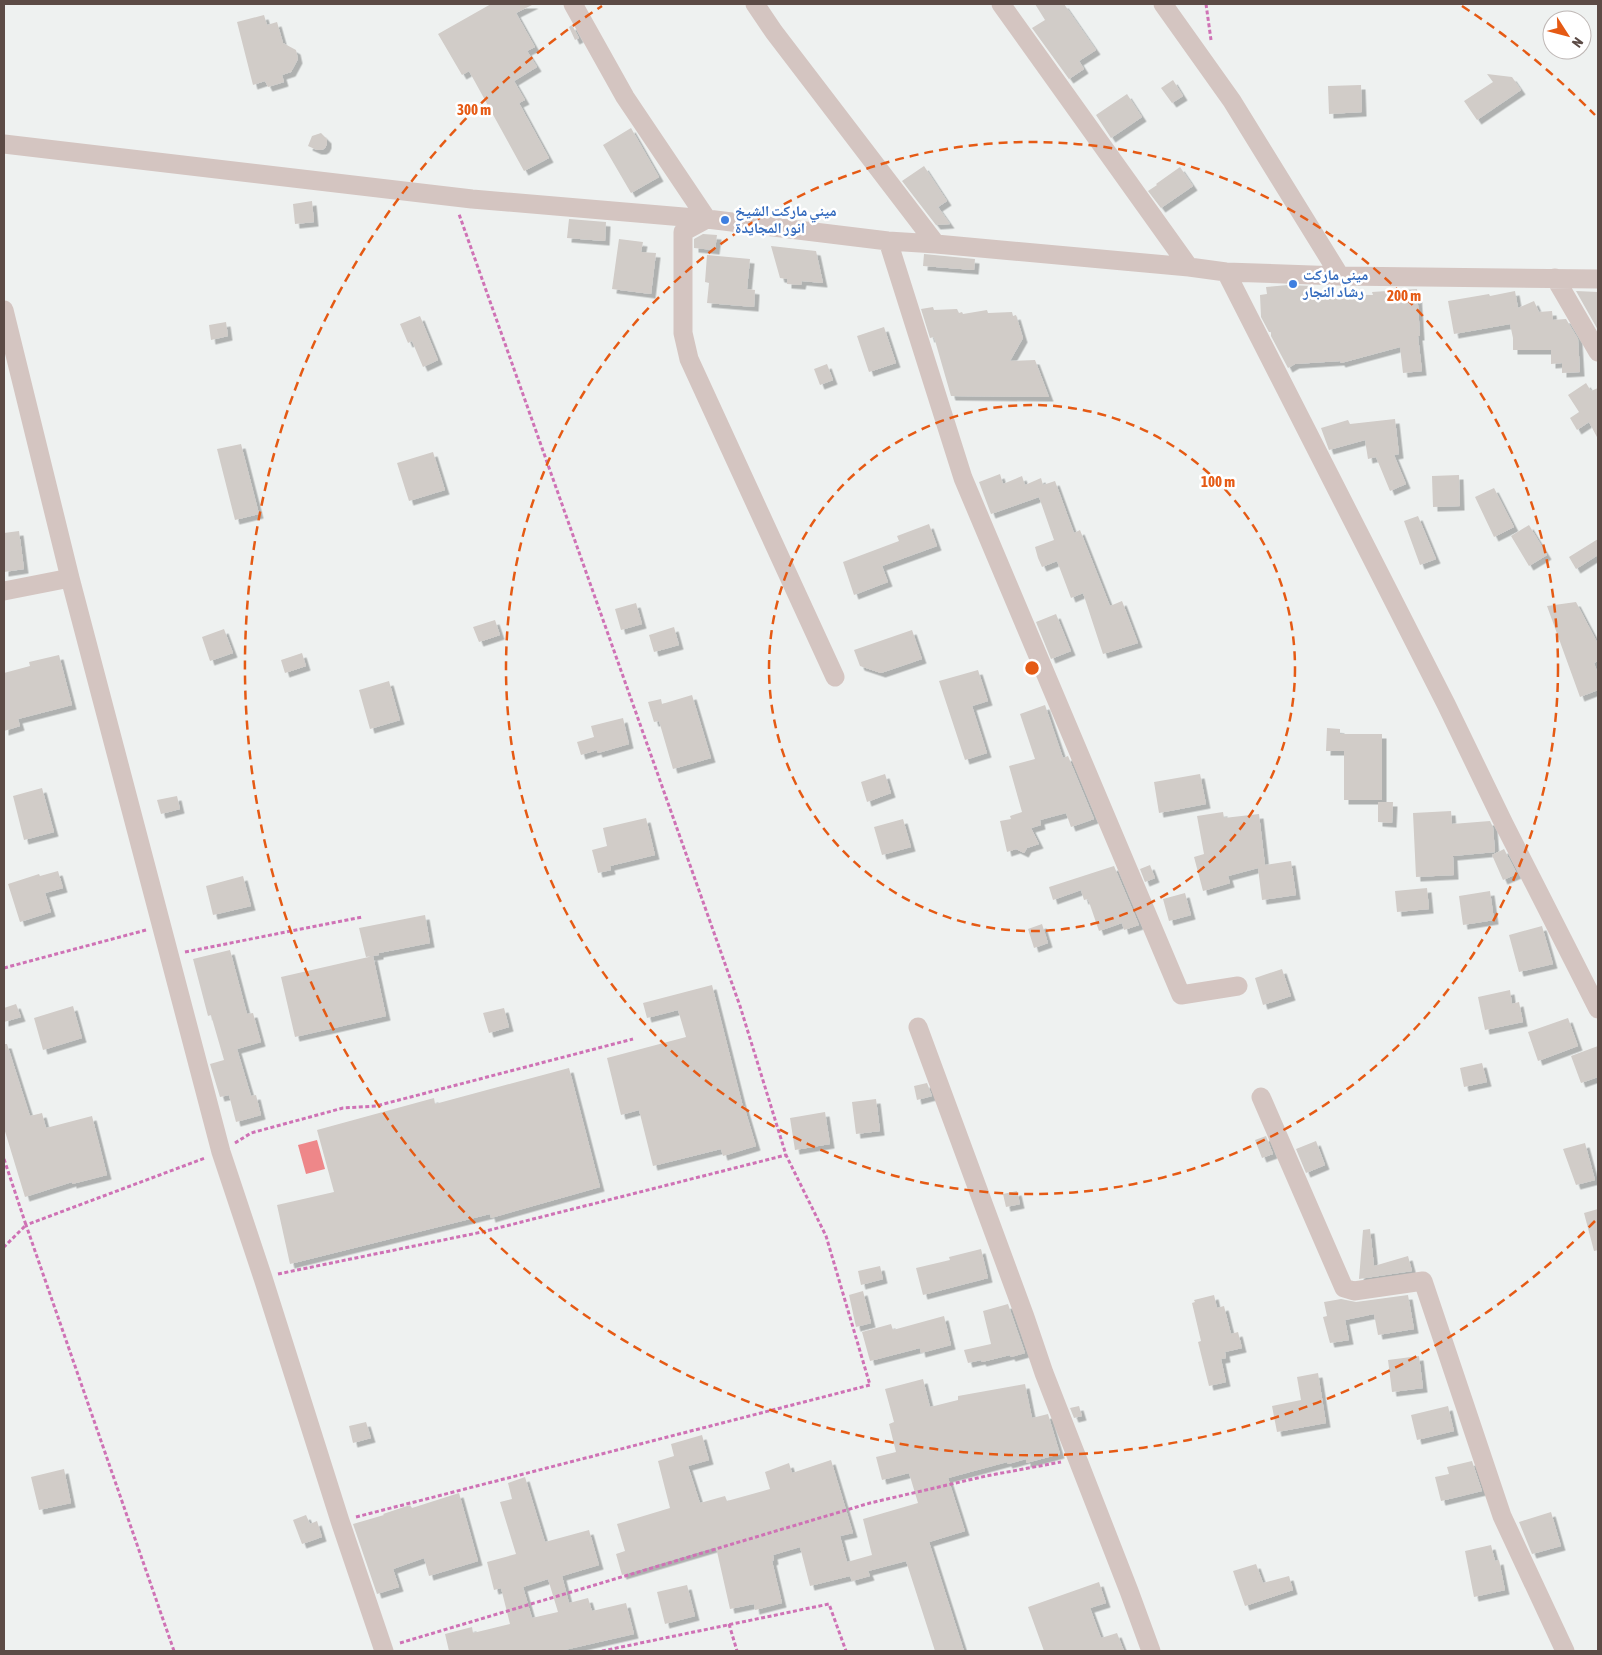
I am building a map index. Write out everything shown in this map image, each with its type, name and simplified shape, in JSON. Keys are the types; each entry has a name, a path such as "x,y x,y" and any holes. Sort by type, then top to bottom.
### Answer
{"street":[{"path":"573,4 625,97 707,219"},
{"path":"755,4 774,32 936,244"},
{"path":"1001,4 1189,267"},
{"path":"1163,4 1232,102 1340,276"},
{"path":"4,144 472,199 707,219 888,241 1189,267 1226,272 1340,276 1598,279"},
{"path":"707,219 683,232 683,333 689,359 835,677"},
{"path":"888,241 963,478 1181,995 1238,986"},
{"path":"1226,272 1446,704 1598,1010"},
{"path":"1555,278 1598,352"},
{"path":"4,310 70,578 220,1152 263,1278 383,1650"},
{"path":"4,591 70,578"},
{"path":"918,1027 1076,1459 1151,1651"},
{"path":"1261,1097 1344,1288 1354,1291 1423,1281 1502,1516 1565,1651"}],"path":[{"path":"340,1521 870,1385 826,1236 786,1155 740,1006 458,211"},
{"path":"170,955 362,917"},
{"path":"4,968 161,926"},
{"path":"4,1247 26,1225 220,1152 251,1133 343,1108 376,1106 633,1039"},
{"path":"263,1278 482,1232 786,1155"},
{"path":"4,1159 174,1651"},
{"path":"383,1650 870,1503 986,1476 1076,1459"},
{"path":"602,1651 829,1604 846,1651"},
{"path":"729,1624 737,1651"}],"shaded area":[{"path":"317,1140 325,1169 306,1174 298,1145"}],"building":[{"path":"491,4 534,4 516,13 535,47 527,51 537,67 514,81 525,100 519,103 549,158 524,171 469,71 462,75 438,34"},
{"path":"1035,4 1064,4 1096,50 1079,61 1084,69 1069,79 1032,28 1045,20"},
{"path":"264,15 267,25 277,22 283,43 296,50 298,59 291,72 282,75 284,82 268,87 265,81 253,85 237,22"},
{"path":"572,25 579,38 575,40 569,27"},
{"path":"1487,74 1512,77 1521,90 1477,120 1464,101 1493,82"},
{"path":"1173,80 1183,96 1172,103 1161,88"},
{"path":"1361,85 1362,112 1329,114 1328,86"},
{"path":"1127,94 1142,117 1111,138 1096,115"},
{"path":"631,128 659,177 631,193 603,145"},
{"path":"321,133 327,139 325,148 317,150 308,146 312,136"},
{"path":"924,166 947,201 938,207 950,224 936,225 902,181"},
{"path":"1180,167 1193,186 1161,208 1148,191"},
{"path":"312,201 314,222 295,224 293,204"},
{"path":"569,219 606,222 605,241 567,238"},
{"path":"703,234 717,235 715,250 694,248 694,239"},
{"path":"619,239 643,242 641,252 656,253 651,294 612,289"},
{"path":"771,246 816,251 823,283 802,281 801,285 787,284 787,279 780,278"},
{"path":"924,254 975,259 974,270 923,266"},
{"path":"707,255 750,259 747,289 755,290 754,307 707,303 709,283 705,282"},
{"path":"1288,285 1312,286 1312,294 1373,295 1372,292 1417,289 1420,336 1418,336 1422,371 1403,373 1400,347 1341,363 1340,361 1295,364 1288,368 1271,336 1271,332 1269,332 1261,317 1260,295 1267,294 1266,287"},
{"path":"1515,291 1518,308 1534,301 1539,312 1552,311 1553,320 1566,319 1578,339 1580,372 1562,373 1562,363 1551,364 1551,350 1513,350 1510,324 1454,334 1448,301"},
{"path":"1576,291 1598,292 1598,330"},
{"path":"933,307 934,310 957,309 959,313 962,312 963,314 987,310 988,313 1012,312 1013,316 1016,315 1023,338 1010,361 1035,360 1049,397 951,396 934,337 930,338 921,309"},
{"path":"420,316 438,360 423,367 412,341 408,343 400,324"},
{"path":"226,322 228,336 211,340 209,325"},
{"path":"884,327 896,363 869,372 857,336"},
{"path":"827,364 833,380 820,385 814,369"},
{"path":"1586,383 1591,391 1598,388 1598,439 1589,422 1577,430 1570,418 1579,412 1568,395"},
{"path":"1395,419 1399,454 1394,455 1406,484 1390,491 1376,457 1368,459 1365,440 1329,450 1321,428 1348,420 1350,424"},
{"path":"241,444 259,514 235,520 217,449"},
{"path":"433,452 445,490 409,501 397,463"},
{"path":"1000,474 1003,484 1022,476 1025,485 1041,478 1043,485 1055,481 1074,533 1080,530 1110,606 1122,601 1138,643 1103,654 1083,593 1071,598 1057,561 1042,567 1038,558 1035,547 1054,540 1039,497 991,514 979,482"},
{"path":"1459,475 1460,506 1433,507 1432,476"},
{"path":"1494,488 1514,527 1494,537 1475,497"},
{"path":"1418,516 1436,559 1420,565 1404,521"},
{"path":"929,524 937,546 882,566 888,582 854,595 843,562 899,541 897,536"},
{"path":"1529,525 1547,555 1529,566 1511,536"},
{"path":"19,531 24,569 4,572 4,533"},
{"path":"1598,539 1598,555 1576,569 1569,557"},
{"path":"1576,602 1598,644 1598,661 1594,663 1598,674 1598,690 1580,697 1547,606"},
{"path":"636,603 642,624 621,630 615,609"},
{"path":"1056,614 1071,651 1051,659 1036,622"},
{"path":"495,620 500,635 479,642 473,627"},
{"path":"674,627 679,645 654,652 649,635"},
{"path":"224,629 233,653 210,661 202,637"},
{"path":"912,630 922,659 881,673 860,666 854,650"},
{"path":"302,653 306,666 285,673 281,660"},
{"path":"59,655 72,705 18,719 20,726 4,731 4,673 30,666 29,662"},
{"path":"978,670 988,701 972,706 987,753 965,760 939,681"},
{"path":"389,681 400,720 370,729 359,690"},
{"path":"692,695 711,758 673,769 659,721 654,722 648,702 661,699 662,704"},
{"path":"1045,705 1063,758 1068,756 1094,819 1071,827 1066,813 1040,820 1041,825 1031,828 1039,844 1027,848 1024,853 1016,849 1007,852 1000,821 1011,819 1010,816 1022,812 1009,766 1035,759 1020,714"},
{"path":"623,718 629,744 598,753 597,750 581,755 577,742 594,737 591,726"},
{"path":"1327,728 1340,729 1340,734 1382,734 1382,800 1344,800 1344,751 1326,751"},
{"path":"885,774 891,793 867,802 861,782"},
{"path":"1200,774 1206,804 1159,813 1154,782"},
{"path":"42,788 54,832 24,840 13,796"},
{"path":"177,796 180,809 161,814 157,800"},
{"path":"1378,802 1393,802 1392,823 1378,822"},
{"path":"1451,811 1452,824 1490,821 1493,827 1495,852 1453,856 1454,875 1416,877 1413,813"},
{"path":"1223,812 1224,818 1259,814 1265,865 1291,861 1296,895 1262,900 1258,868 1228,876 1230,883 1203,891 1194,857 1204,854 1197,816"},
{"path":"646,818 655,855 610,866 611,870 598,873 592,850 607,846 603,828"},
{"path":"903,819 911,847 882,855 874,827"},
{"path":"1504,849 1517,874 1503,880 1492,855"},
{"path":"1150,865 1155,878 1145,882 1140,869"},
{"path":"1114,866 1139,925 1124,930 1122,923 1099,931 1088,899 1084,900 1081,890 1053,900 1049,887"},
{"path":"58,871 63,888 45,893 51,912 20,922 8,884 39,874 40,876"},
{"path":"243,876 251,906 213,915 206,886"},
{"path":"1427,888 1429,909 1397,912 1395,891"},
{"path":"1490,891 1494,920 1463,925 1459,896"},
{"path":"1185,893 1191,915 1169,921 1163,899"},
{"path":"425,915 430,943 366,957 359,928"},
{"path":"1042,924 1048,943 1034,948 1028,929"},
{"path":"1542,926 1553,964 1519,972 1509,935"},
{"path":"230,950 247,1014 253,1013 261,1042 237,1049 251,1096 256,1095 261,1115 236,1122 229,1095 220,1097 210,1064 224,1060 211,1015 208,1016 193,959"},
{"path":"373,956 386,1016 295,1037 281,977"},
{"path":"1282,969 1291,996 1263,1005 1255,978"},
{"path":"712,985 743,1107 756,1146 723,1156 721,1149 653,1166 639,1110 621,1115 607,1058 686,1037 678,1010 647,1018 643,1003"},
{"path":"1510,990 1512,1004 1519,1002 1523,1022 1485,1030 1478,997"},
{"path":"16,1004 21,1017 4,1022 4,1008"},
{"path":"73,1006 82,1038 43,1050 34,1018"},
{"path":"504,1008 509,1027 489,1033 483,1013"},
{"path":"1568,1018 1578,1046 1538,1061 1528,1032"},
{"path":"4,1044 7,1044 30,1116 42,1113 46,1128 92,1116 107,1175 72,1184 72,1182 25,1197 4,1128"},
{"path":"1598,1046 1598,1077 1581,1083 1571,1056"},
{"path":"1482,1063 1487,1082 1464,1087 1460,1068"},
{"path":"569,1068 600,1187 491,1218 490,1214 290,1264 277,1205 334,1192 317,1130 434,1098 435,1104"},
{"path":"927,1083 932,1096 917,1100 914,1086"},
{"path":"876,1099 880,1131 856,1134 852,1102"},
{"path":"825,1112 830,1144 795,1150 790,1118"},
{"path":"1266,1136 1273,1154 1262,1158 1255,1140"},
{"path":"1316,1141 1325,1165 1306,1173 1296,1149"},
{"path":"1585,1143 1595,1180 1576,1185 1563,1149"},
{"path":"1017,1191 1020,1204 1006,1207 1003,1194"},
{"path":"1598,1209 1598,1250 1594,1251 1584,1213"},
{"path":"1370,1229 1374,1266 1408,1256 1412,1271 1359,1279 1363,1230"},
{"path":"981,1249 988,1278 923,1295 916,1268 950,1260 949,1257"},
{"path":"880,1266 883,1279 861,1285 858,1271"},
{"path":"863,1291 871,1323 856,1327 849,1295"},
{"path":"1214,1295 1217,1308 1224,1306 1231,1334 1238,1332 1242,1348 1225,1352 1226,1358 1221,1359 1226,1382 1209,1386 1198,1342 1201,1341 1192,1303 1195,1302 1194,1300"},
{"path":"1408,1295 1414,1329 1378,1335 1374,1314 1345,1320 1349,1340 1330,1343 1323,1317 1327,1316 1324,1302 1341,1299 1356,1302"},
{"path":"1008,1304 1025,1353 1011,1357 1010,1355 982,1362 981,1360 968,1363 964,1350 991,1344 983,1311"},
{"path":"944,1316 951,1345 921,1353 920,1348 870,1361 862,1332 891,1324 893,1330"},
{"path":"1419,1356 1423,1388 1392,1392 1388,1360"},
{"path":"1318,1373 1326,1423 1277,1432 1272,1406 1301,1400 1297,1377"},
{"path":"923,1379 930,1407 958,1400 958,1396 1025,1384 1032,1418 1048,1414 1060,1454 1026,1463 1026,1459 1008,1464 1007,1462 948,1478 965,1531 929,1542 964,1651 935,1651 906,1561 868,1571 870,1576 852,1581 850,1576 810,1586 800,1547 773,1555 774,1560 772,1561 782,1603 755,1610 754,1604 730,1609 716,1547 622,1575 616,1554 625,1551 617,1524 670,1508 658,1461 674,1456 671,1444 702,1435 709,1460 688,1466 700,1503 725,1496 727,1501 770,1489 765,1472 789,1463 792,1473 831,1460 853,1533 840,1536 847,1562 872,1555 863,1519 918,1503 909,1473 882,1480 876,1457 896,1452 889,1424 894,1422 885,1389"},
{"path":"1079,1406 1082,1416 1074,1418 1070,1408"},
{"path":"1448,1406 1454,1431 1417,1440 1411,1415"},
{"path":"366,1422 371,1438 353,1443 349,1426"},
{"path":"1472,1461 1482,1491 1441,1501 1435,1477 1449,1474 1447,1467"},
{"path":"64,1469 71,1503 39,1510 31,1477"},
{"path":"525,1477 545,1542 589,1530 599,1565 562,1576 569,1603 588,1598 592,1611 626,1603 634,1634 560,1651 449,1651 445,1634 472,1627 473,1633 510,1624 501,1588 494,1590 487,1562 516,1554 500,1502 512,1499 508,1483","holes":["548,1579 558,1612 532,1618 523,1587"]},
{"path":"459,1493 478,1561 429,1576 424,1558 393,1569 399,1587 377,1594 353,1524 410,1505 412,1508"},
{"path":"1551,1512 1561,1546 1532,1554 1519,1522"},
{"path":"306,1515 310,1524 317,1521 322,1537 302,1544 293,1520"},
{"path":"1491,1545 1495,1561 1499,1560 1505,1590 1474,1597 1465,1551"},
{"path":"1256,1564 1263,1583 1289,1576 1293,1590 1245,1606 1233,1571"},
{"path":"1099,1582 1106,1603 1090,1608 1101,1638 1117,1633 1124,1651 1044,1651 1028,1607"},
{"path":"687,1585 695,1616 665,1624 657,1592"}],"place":[{"name":"ميني ماركت الشيخ انور المجايدة","path":"725,220"},
{"name":"ميني ماركت رشاد النجار","path":"1293,284"}]}
